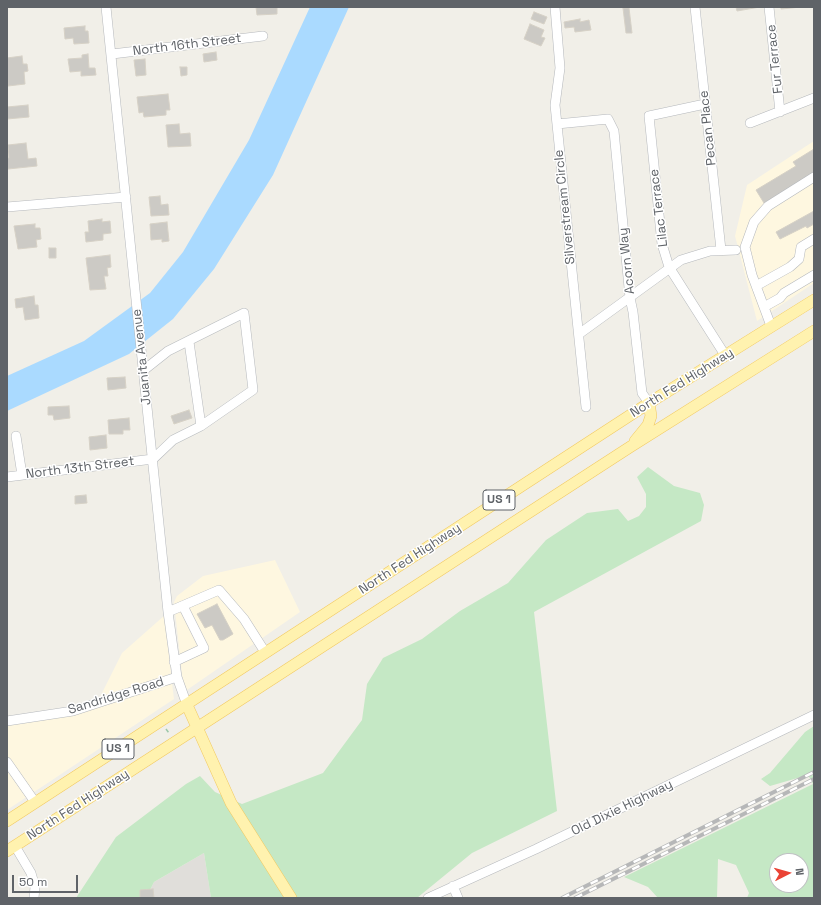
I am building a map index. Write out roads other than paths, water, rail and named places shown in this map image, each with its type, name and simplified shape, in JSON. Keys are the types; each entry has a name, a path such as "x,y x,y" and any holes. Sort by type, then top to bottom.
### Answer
{"main road":[{"name":"North Fed Highway","path":"7,821 649,403 814,300"},
{"name":"North Fed Highway","path":"11,848 630,447 814,331"},
{"path":"630,447 648,425 651,416 649,403"},
{"path":"187,705 231,803 291,898"}],"street":[{"name":"Juanita Avenue","path":"106,7 168,612 177,677 187,705"},
{"path":"555,7 565,7"},
{"name":"Silverstream Circle","path":"555,7 560,68 555,105 586,407"},
{"name":"Pecan Place","path":"695,7 721,250"},
{"name":"Fur Terrace","path":"769,7 780,112"},
{"name":"North 16th Street","path":"112,54 263,36"},
{"path":"750,123 814,98"},
{"name":"Lilac Terrace","path":"705,104 649,116 662,244 669,267 725,355"},
{"name":"Acorn Way","path":"557,124 608,119 614,131 630,298 633,312 642,393 649,403"},
{"path":"771,326 756,286 745,246 754,222 768,206 814,177"},
{"path":"7,207 126,197"},
{"path":"756,286 790,267 799,259 801,247 814,239"},
{"path":"578,334 630,298 669,267 692,256 721,250 736,250"},
{"path":"764,307 780,298 784,292 814,275"},
{"path":"144,370 168,351 244,314 253,390 201,426 173,440 153,459"},
{"path":"189,342 201,426"},
{"path":"16,436 22,475"},
{"name":"North 13th Street","path":"7,477 153,459"},
{"path":"168,612 219,590 244,619 266,652"},
{"path":"174,662 204,648 183,606"},
{"name":"Sandridge Road","path":"7,721 72,710 177,677"},
{"name":"Old Dixie Highway","path":"428,898 536,849 814,715"},
{"path":"7,762 35,802"},
{"path":"11,848 31,873 35,887 34,898"},
{"path":"454,886 458,898"}],"water":[{"path":"310,7 349,7 273,175 214,269 173,319 129,354 7,411 7,376 84,341 150,293 183,252 249,140"}],"railway":[{"path":"562,898 814,772"},
{"path":"575,898 814,779"}]}
